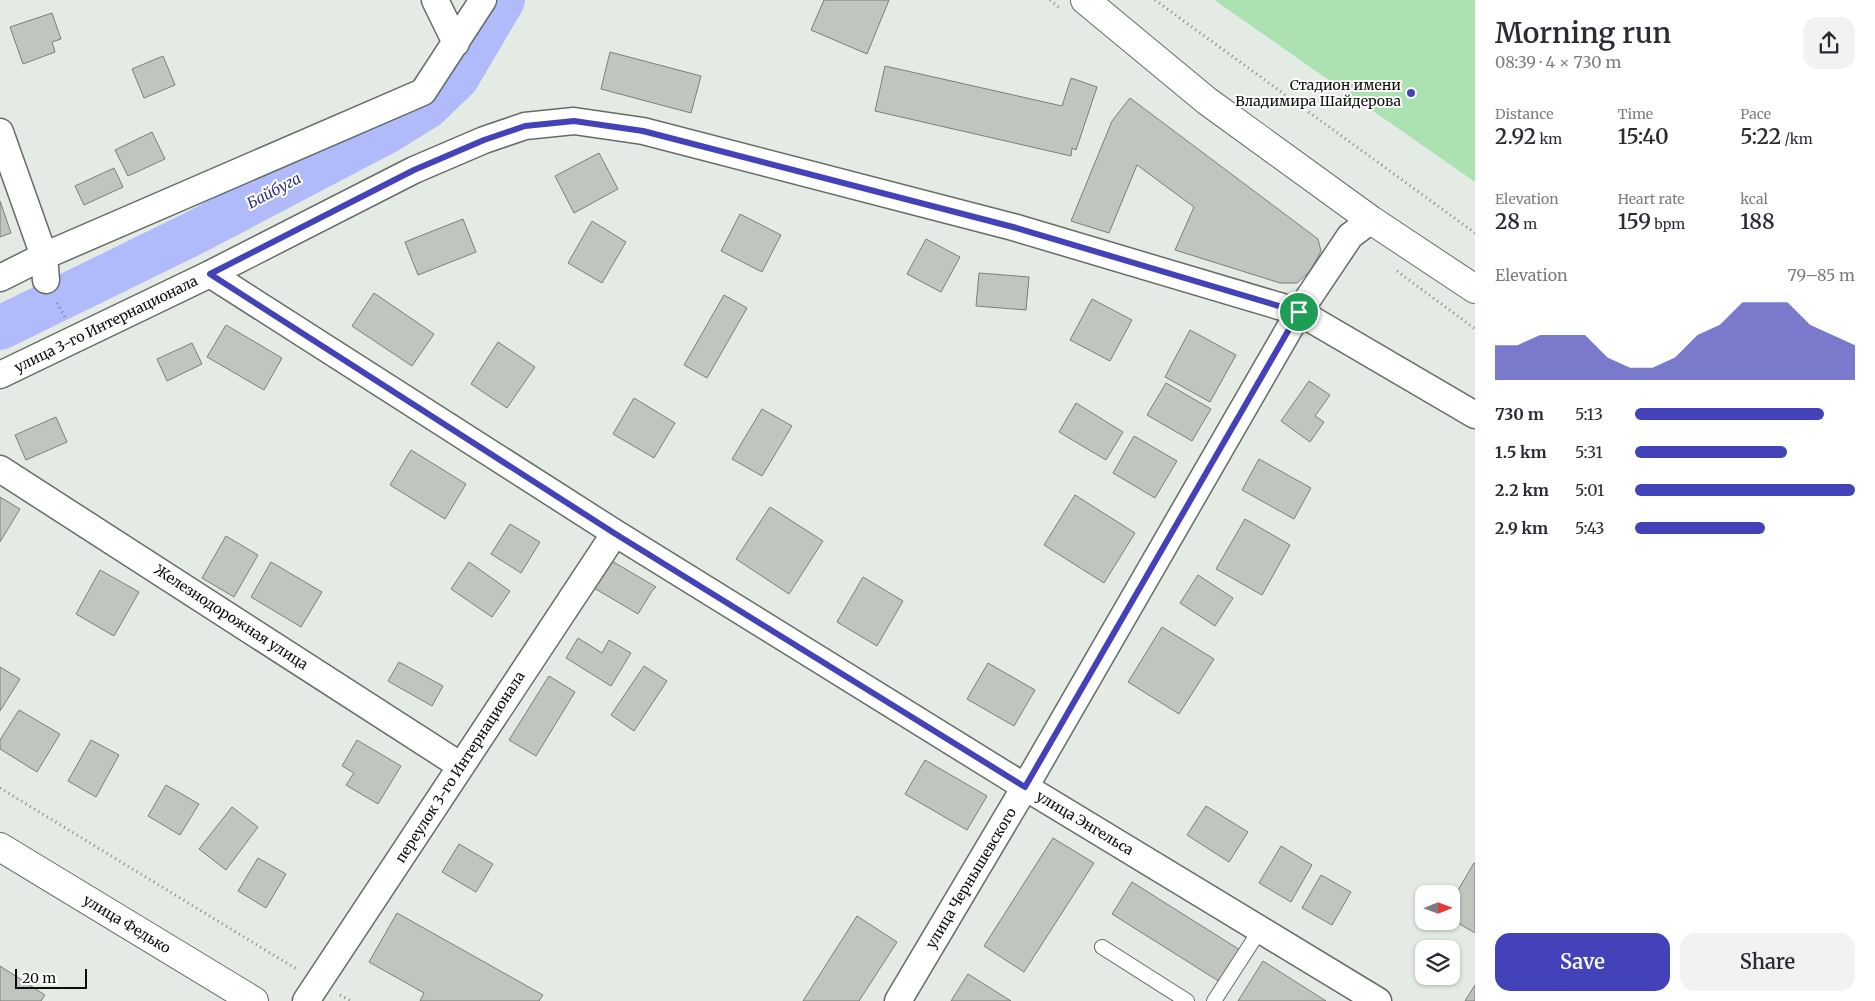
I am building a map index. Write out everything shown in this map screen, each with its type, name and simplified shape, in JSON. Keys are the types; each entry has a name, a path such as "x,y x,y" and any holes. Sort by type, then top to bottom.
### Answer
{"main road":[{"path":"1097,4 1207,101 1371,220 1475,289"},
{"name":"улица Федько","path":"0,848 254,1001"}],"street":[{"path":"435,0 456,43"},
{"path":"0,278 45,268 424,92 483,0"},
{"name":"улица 3-го Интернационала","path":"0,375 210,274 414,170 484,140 525,126 574,121 643,131 1013,227 1299,312 1475,415"},
{"path":"0,132 45,268"},
{"name":"улица Чернышевского","path":"898,1001 1025,787 1299,312 1350,236 1371,220"},
{"name":"улица Энгельса","path":"210,274 614,533 1025,787 1378,1001"},
{"name":"Железнодорожная улица","path":"0,469 461,766"},
{"name":"переулок 3-го Интернационала","path":"312,992 614,533"}],"lane":[{"path":"1214,1001 1260,930"},
{"path":"1102,946 1187,1001"}],"path":[{"path":"1155,0 1475,233"},
{"path":"0,788 312,992 351,1001"}],"green space":[{"name":"Стадион имени Владимира Шайдерова","path":"1215,0 1475,0 1475,182 1220,4"}],"building":[{"path":"824,0 889,0 867,54 811,30"},
{"path":"52,13 61,39 52,42 55,52 23,64 10,27"},
{"path":"610,52 701,76 691,113 601,89"},
{"path":"163,56 175,85 144,98 132,69"},
{"path":"885,66 1062,106 1071,78 1097,87 1076,150 1072,148 1071,156 875,111"},
{"path":"1130,98 1318,239 1321,251 1310,271 1297,283 1280,283 1175,250 1194,207 1137,165 1109,233 1071,221 1112,121"},
{"path":"152,132 165,159 128,176 115,150"},
{"path":"599,153 618,189 574,213 555,176"},
{"path":"114,168 123,187 84,205 75,186"},
{"path":"0,201 11,233 0,237"},
{"path":"740,214 781,235 762,272 721,251"},
{"path":"463,219 476,252 418,275 405,242"},
{"path":"592,221 626,242 602,283 568,263"},
{"path":"926,239 960,257 941,292 907,274"},
{"path":"979,273 1029,277 1026,310 976,306"},
{"path":"374,293 434,334 412,366 352,326"},
{"path":"724,295 747,308 707,378 684,365"},
{"path":"1092,299 1132,320 1110,361 1070,340"},
{"path":"226,325 282,358 264,390 207,357"},
{"path":"1190,330 1236,355 1210,402 1165,377"},
{"path":"498,342 535,367 507,408 471,384"},
{"path":"192,343 202,364 167,381 157,359"},
{"path":"1309,381 1330,395 1315,416 1324,422 1310,442 1281,421"},
{"path":"1166,383 1211,409 1192,441 1147,415"},
{"path":"634,398 675,423 654,458 613,434"},
{"path":"1076,403 1123,432 1106,460 1059,432"},
{"path":"762,409 792,426 762,476 732,459"},
{"path":"56,417 67,442 26,460 15,435"},
{"path":"1134,436 1177,461 1155,498 1113,473"},
{"path":"411,450 466,484 445,519 390,485"},
{"path":"1259,459 1311,488 1294,519 1242,490"},
{"path":"1075,495 1135,533 1104,583 1044,545"},
{"path":"0,497 20,509 0,542"},
{"path":"770,507 823,541 789,594 736,559"},
{"path":"1245,519 1290,545 1262,595 1216,569"},
{"path":"510,524 540,542 521,573 491,554"},
{"path":"226,536 258,555 234,597 202,578"},
{"path":"610,560 656,587 638,614 594,588"},
{"path":"271,562 322,592 301,627 251,597"},
{"path":"469,562 510,591 492,617 451,589"},
{"path":"100,570 139,592 114,636 76,614"},
{"path":"1198,575 1233,598 1215,626 1180,603"},
{"path":"863,577 903,601 877,646 837,622"},
{"path":"1162,627 1214,659 1179,714 1128,682"},
{"path":"578,638 602,653 609,640 631,653 611,686 566,658"},
{"path":"399,662 443,686 432,706 388,681"},
{"path":"988,663 1035,690 1014,726 967,699"},
{"path":"644,666 667,681 634,731 611,715"},
{"path":"0,667 20,679 0,711"},
{"path":"549,676 575,692 536,756 509,740"},
{"path":"19,710 60,734 37,772 0,749 0,740"},
{"path":"91,740 119,755 96,797 68,781"},
{"path":"357,740 401,766 378,804 346,785 354,773 342,766"},
{"path":"925,760 987,796 967,830 905,794"},
{"path":"166,785 199,804 180,835 148,816"},
{"path":"1206,806 1248,832 1229,862 1187,835"},
{"path":"232,807 258,827 226,870 199,849"},
{"path":"1053,838 1094,863 1024,972 984,946"},
{"path":"459,844 493,864 476,892 442,872"},
{"path":"1281,846 1312,865 1291,902 1259,883"},
{"path":"258,858 286,874 266,908 238,891"},
{"path":"1475,863 1475,933 1460,924 1460,887"},
{"path":"1321,875 1351,892 1332,925 1302,908"},
{"path":"1132,882 1240,950 1220,982 1112,914"},
{"path":"397,913 543,995 539,1001 420,1001 424,993 369,962"},
{"path":"857,916 897,942 859,1001 803,1001"},
{"path":"1263,961 1326,1001 1238,1001"},
{"path":"0,966 45,995 41,1001 0,1001"},
{"path":"968,974 1011,1001 951,1001"},
{"path":"1475,985 1475,1001 1465,1001"}],"waterway":[{"name":"Байбуга","path":"0,328 194,233 388,131 428,106 457,78 503,0"}],"place":[{"name":"Стадион имени Владимира Шайдерова","path":"1411,93"}],"route":[{"path":"574,121 643,131 1013,227 1299,312 1025,787 614,533 210,274 414,170 484,140 525,126 574,121"}]}
